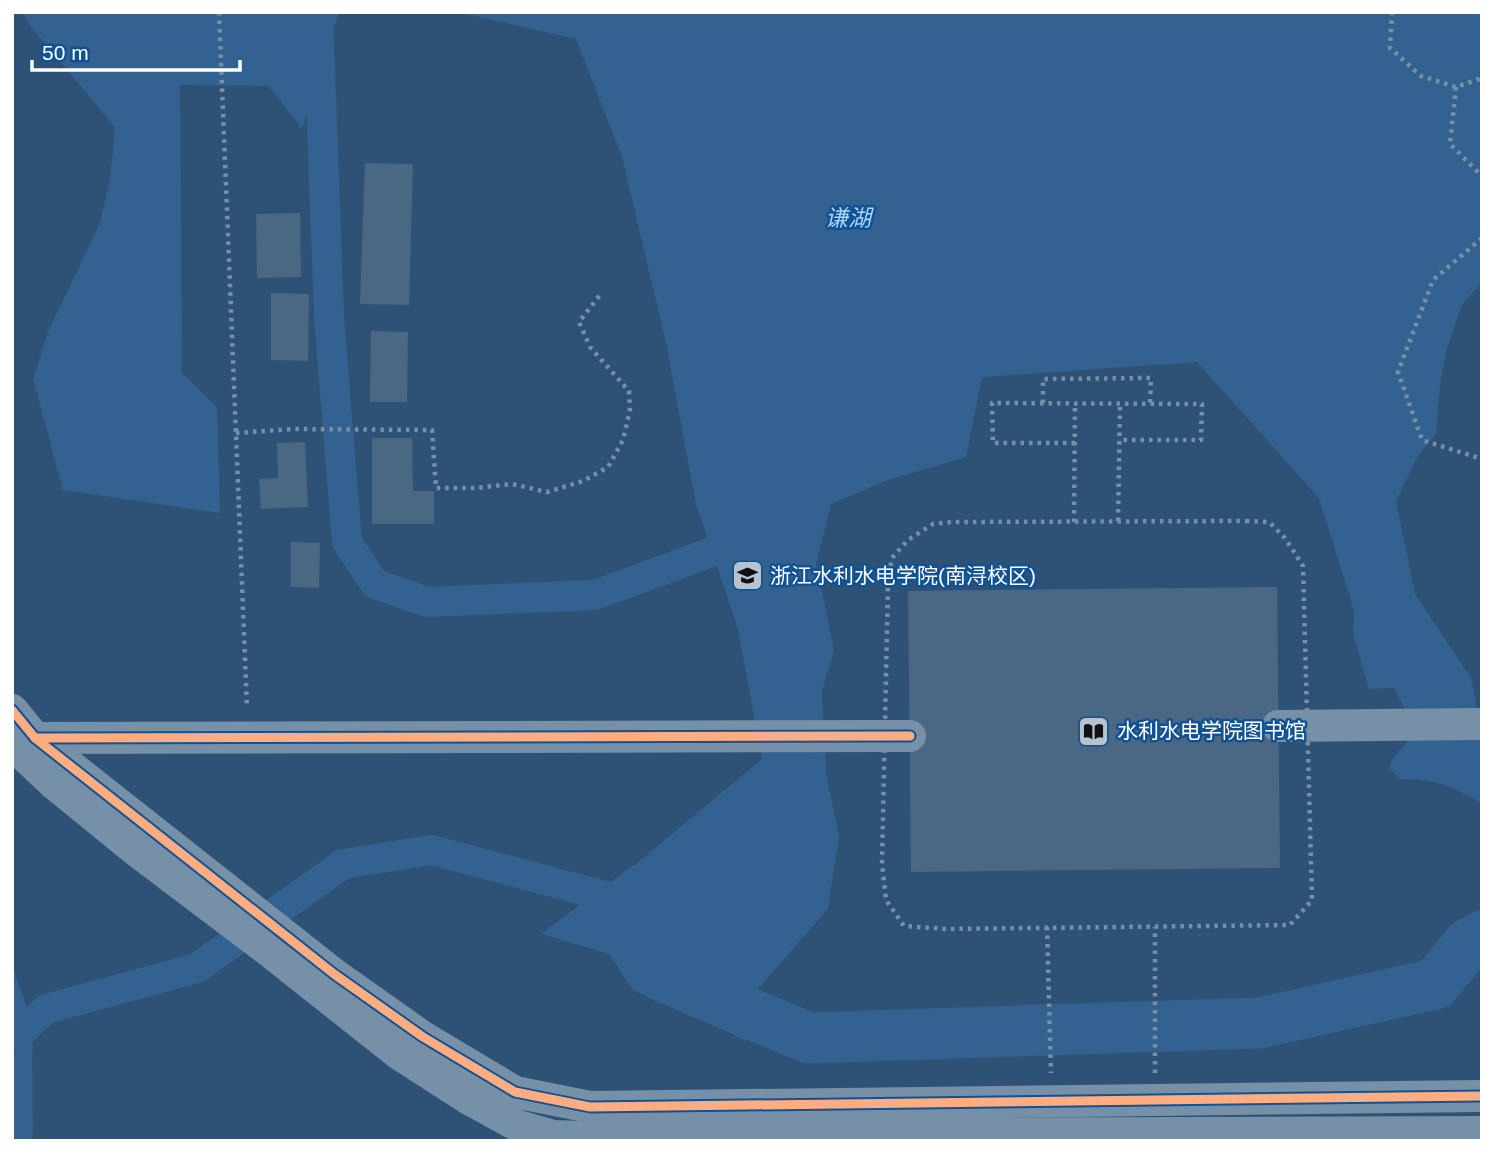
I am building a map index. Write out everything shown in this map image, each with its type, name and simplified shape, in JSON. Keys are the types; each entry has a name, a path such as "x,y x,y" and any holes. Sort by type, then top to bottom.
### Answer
{"street":[{"path":"12,710 23,741 269,951 515,1092 590,1107 1482,1096"},
{"path":"1293,725 1482,724"},
{"path":"23,741 248,737 897,736"},
{"path":"183,876 329,984 399,1054 469,1099 518,1126 553,1136 1194,1138 1482,1132"},
{"path":"1006,1101 1007,1138"},
{"path":"1194,1101 1194,1138"}],"path":[{"path":"220,12 248,737"},
{"path":"1392,12 1390,48 1422,76 1456,87 1482,78"},
{"path":"1456,87 1450,144 1482,176"},
{"path":"1482,238 1433,280 1398,372 1422,440 1482,459"},
{"path":"236,433 293,429 432,430 436,488 476,488 512,484 547,492 583,481 608,467 623,440 630,410 629,391 590,348 579,322 600,295"},
{"path":"1043,403 1043,379 1151,378 1150,404"},
{"path":"1075,443 993,443 992,403 1202,404 1201,440 1119,440"},
{"path":"1074,522 1075,404"},
{"path":"1118,521 1120,404"},
{"path":"1074,522 1269,522 1285,538 1303,566 1293,725 1312,900 1290,925 947,929 904,926 886,900 882,864 897,736 888,581 892,558 908,540 933,524 1074,522"},
{"path":"1047,928 1051,1086"},
{"path":"1155,1086 1156,928"}],"water":[{"path":"22,12 339,12 302,129 269,86 180,85 182,373 217,408 220,513 63,490 33,379 49,329 99,226 110,181 115,127 32,28"},
{"name":"谦湖","path":"458,12 1482,12 1482,282 1462,305 1447,348 1440,385 1436,434 1418,456 1396,501 1415,594 1471,678 1482,738 1482,803 1443,785 1424,780 1400,779 1389,768 1394,757 1416,732 1394,688 1369,689 1353,634 1354,610 1319,498 1197,362 982,377 966,457 888,480 831,504 816,563 834,650 822,691 826,774 839,836 828,909 757,990 745,1041 707,1020 657,1002 632,989 609,954 541,934 643,858 762,759 738,629 696,504 666,343 622,157 576,39"},
{"path":"12,965 32,1022 33,1141 12,1141"}],"building":[{"path":"365,163 413,164 409,305 360,304"},
{"path":"300,213 301,277 257,278 256,214"},
{"path":"271,293 309,294 308,361 271,360"},
{"path":"371,331 408,332 407,402 370,402"},
{"path":"372,438 412,438 413,491 434,491 434,524 372,524"},
{"path":"305,442 308,507 261,509 259,479 278,478 277,443"},
{"path":"291,542 320,543 319,588 291,587"},
{"name":"水利水电学院图书馆","path":"1277,587 1280,868 911,872 908,591"}],"waterway":[{"path":"318,12 329,317 347,542 375,584 427,602 595,595 750,538"},
{"path":"12,1040 46,1009 197,968 343,864 432,850 628,902 636,901"},
{"path":"687,987 809,1038 1259,1023 1435,984 1468,944 1482,936"}],"cycle path":[{"path":"12,710 35,738 334,974 423,1037 515,1092 590,1107 1482,1096"},
{"path":"35,738 910,736"}],"place":[{"name":"浙江水利水电学院(南浔校区)","path":"747,576"},
{"name":"水利水电学院图书馆","path":"1094,731"}]}
